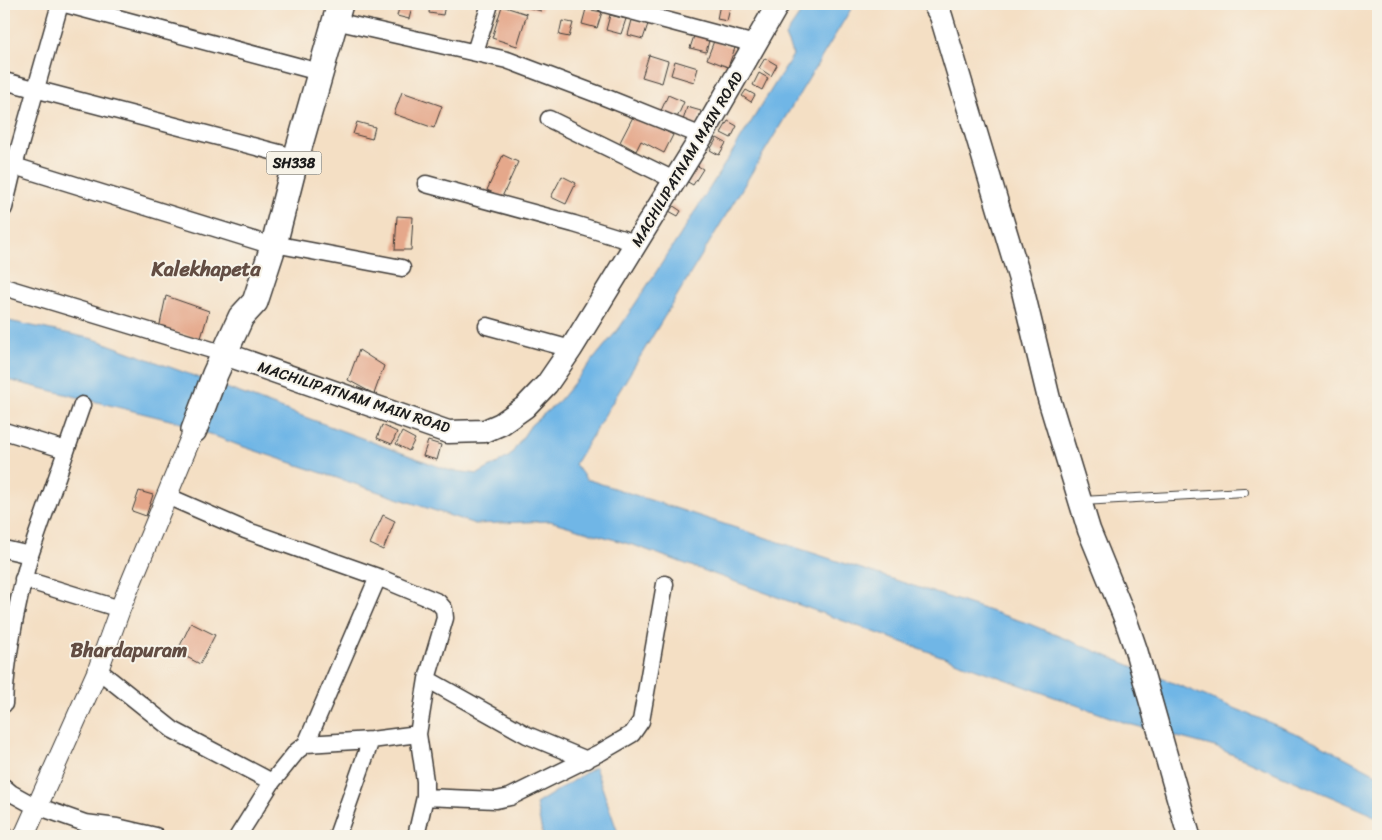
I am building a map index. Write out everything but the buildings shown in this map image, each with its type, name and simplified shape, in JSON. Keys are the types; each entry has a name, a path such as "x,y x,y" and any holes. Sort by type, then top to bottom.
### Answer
{"main road":[{"name":"MACHILIPATNAM MAIN ROAD","path":"220,364 448,432 485,431 501,424 525,407 547,384 571,349 702,136 778,4"},
{"path":"934,4 943,23 994,187 1021,283 1049,399 1080,501 1089,530 1136,650 1189,836"},
{"name":"SH338","path":"267,243 283,154 308,69 334,10"},
{"name":"SH338","path":"220,364 241,317 241,300 267,243 296,158 334,10"},
{"path":"194,430 220,364"}],"street":[{"path":"4,208 60,4"},
{"path":"65,4 308,69"},
{"path":"475,52 490,4"},
{"path":"605,4 755,44"},
{"path":"334,10 538,71 702,136"},
{"path":"4,82 283,154"},
{"path":"549,119 674,180"},
{"path":"14,166 267,243 402,268"},
{"path":"426,184 574,224 636,243"},
{"path":"4,287 220,364"},
{"path":"487,326 571,349"},
{"path":"4,704 8,656 30,555 82,405"},
{"path":"24,836 31,804 98,670 120,609 194,430"},
{"path":"4,431 66,450"},
{"path":"167,496 245,530 378,577 438,602 444,609 445,618 427,679 418,734 425,781 425,797 416,836"},
{"path":"4,549 30,555"},
{"path":"306,744 378,577"},
{"path":"24,579 120,609"},
{"path":"425,797 496,800 510,797 587,760 632,734 641,721 665,584"},
{"path":"98,670 173,730 272,782"},
{"path":"427,679 527,736 587,760"},
{"path":"238,836 272,782 297,750 306,744 371,740 418,734"},
{"path":"337,836 371,740"},
{"path":"4,786 31,804 85,823 116,831 156,836"}],"lane":[{"path":"1080,501 1244,492"}],"water":[{"path":"807,4 854,4 575,464 586,479 1027,623 1312,740 1378,775 1378,819 1369,813 1215,747 1129,724 636,546 550,521 475,524 238,445 178,422 4,379 4,320 94,339 448,470 478,474 510,456 531,425 559,401 620,327 793,55 785,36"},
{"path":"595,767 619,836 543,836 536,804"}],"district":[{"name":"Kalekhapeta","path":"206,269"},
{"name":"Bhardapuram","path":"129,650"}]}
